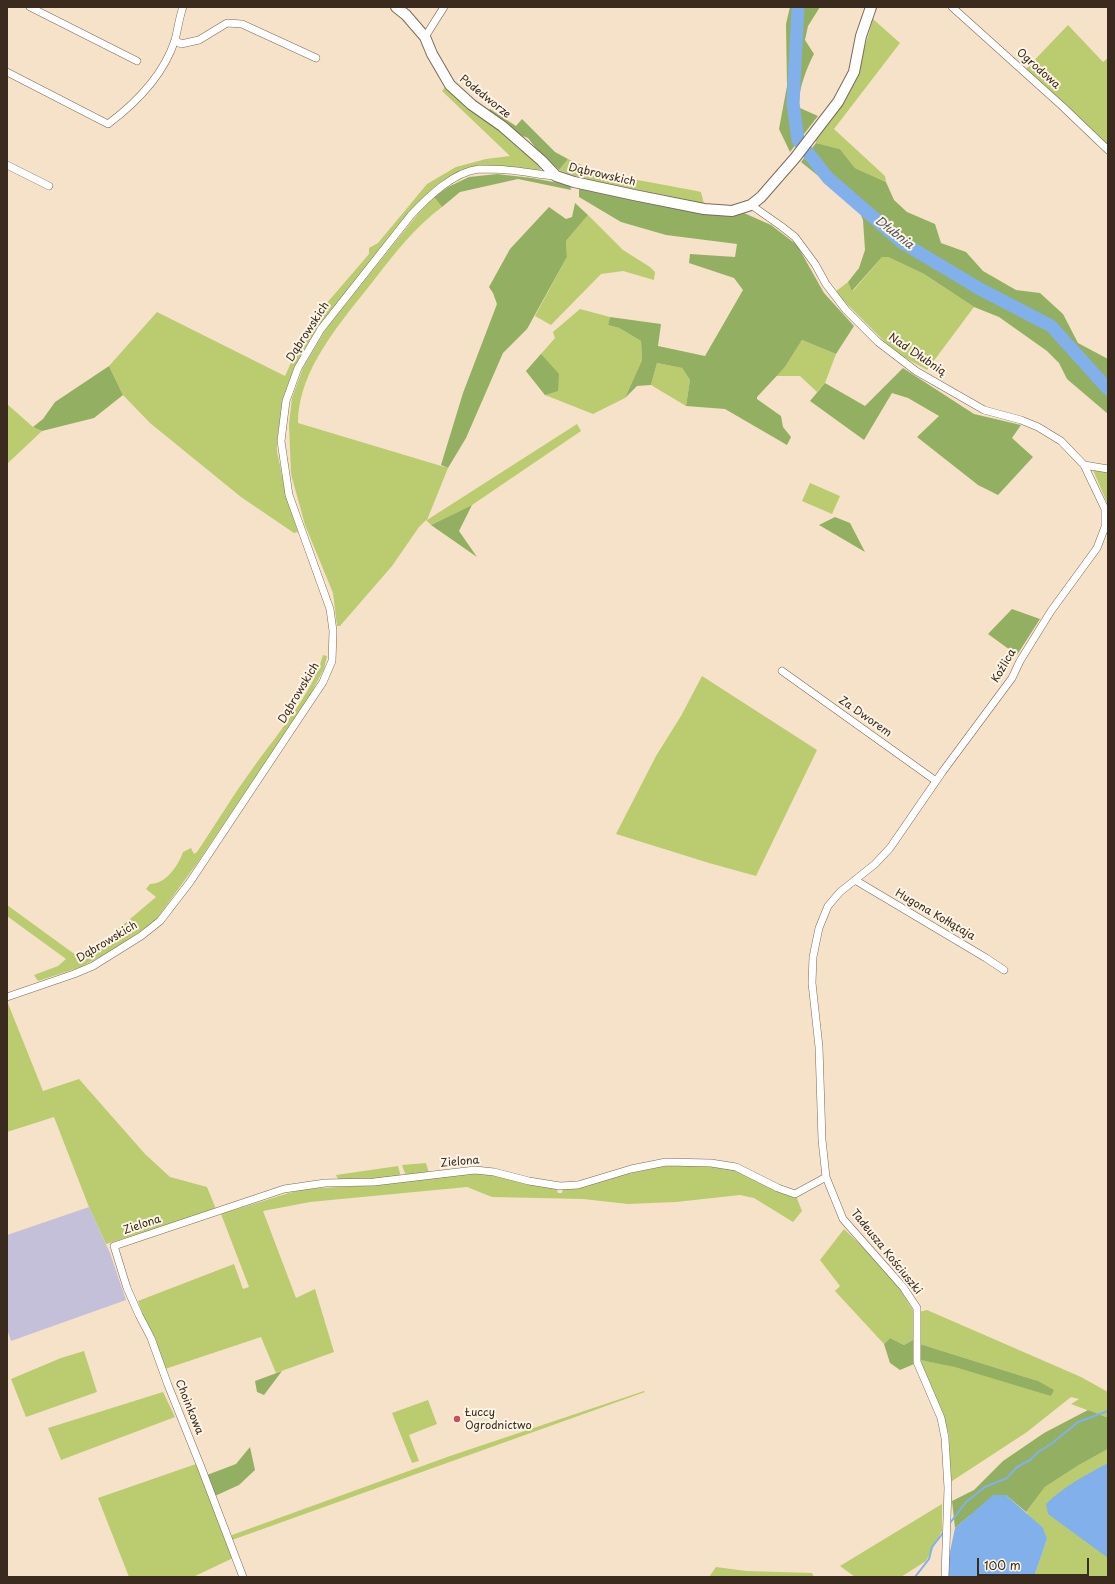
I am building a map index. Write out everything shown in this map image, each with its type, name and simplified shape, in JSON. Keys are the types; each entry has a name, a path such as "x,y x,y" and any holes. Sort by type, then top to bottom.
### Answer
{"street":[{"path":"30,7 137,61"},
{"path":"7,72 108,124 124,112 144,91 164,64 175,40 182,7"},
{"name":"Podedworze","path":"396,7 406,15 425,37 432,54 450,85 472,105 502,126 542,161 556,176"},
{"path":"425,37 444,7"},
{"name":"Dąbrowskich","path":"7,997 93,966 141,936 160,921 190,882 323,682 332,661 334,631 330,608 289,495 281,441 286,401 298,368 321,329 411,215 442,187 459,176 478,170 508,170 556,176 574,182 704,209 732,211 751,205 795,158 838,102 854,72 861,36 871,7"},
{"name":"Ogrodowa","path":"952,7 1062,106 1108,150"},
{"path":"175,40 181,44 199,40 227,23 242,24 316,58"},
{"path":"7,165 49,186"},
{"name":"Nad Dłubnią","path":"751,205 794,237 815,264 826,284 846,310 878,342 916,371 984,410 1038,427 1061,441 1084,465"},
{"path":"1084,465 1108,469"},
{"name":"Koźlica","path":"855,880 875,864 890,848 936,781 1012,678 1020,661 1051,611 1097,548 1105,527 1106,509 1084,465"},
{"name":"Za Dworem","path":"782,672 936,781"},
{"name":"Hugona Kołłątaja","path":"855,880 1004,970"},
{"name":"Tadeusza Kościuszki","path":"855,880 840,892 828,906 819,928 813,957 812,984 819,1048 822,1140 826,1177 843,1219 903,1286 917,1308 917,1362 941,1418 945,1438 948,1488 945,1577"},
{"name":"Zielona","path":"114,1246 284,1189 325,1183 374,1182 475,1170 494,1172 536,1183 560,1186 578,1185 631,1169 666,1162 712,1163 736,1167 778,1188 795,1194 826,1177"},
{"name":"Choinkowa","path":"114,1246 127,1288 139,1315 152,1338 168,1385 243,1577"}],"shaded area":[{"path":"89,1207 110,1253 126,1300 11,1341 7,1329 7,1235"}],"green space":[{"path":"790,7 820,7 808,26 805,40 814,54 803,81 799,102 800,108 818,116 790,152 779,129 787,86 786,24"},
{"path":"873,19 900,43 834,129 885,176 886,182 855,168 840,149 816,143 815,139 841,106 854,83"},
{"path":"1068,25 1103,62 1108,58 1108,146 1025,70"},
{"path":"445,87 514,141 538,163 542,169 537,171 496,166 476,167 456,173 442,181 414,206 310,339 299,359 287,390 277,444 277,452 284,482 298,532 294,533 241,497 150,423 123,395 109,366 157,312 285,376 302,338 320,311 369,254 369,248 378,243 427,184 456,167 486,159 510,156 442,91"},
{"path":"490,109 516,126 522,119 555,152 568,159 559,170 538,151 528,138 517,134 488,111"},
{"path":"816,143 840,149 855,168 886,182 894,200 907,212 935,224 941,243 966,252 983,271 1016,290 1040,293 1063,314 1078,343 1108,359 1108,414 1067,379 1059,363 1047,351 999,317 974,307 924,274 888,257 882,257 852,291 848,282 859,268 865,250 863,220 858,208 801,162"},
{"path":"568,159 615,175 701,192 704,204 583,179 559,170"},
{"path":"497,174 532,178 570,185 571,190 518,179 460,192 442,207 434,197 448,187 469,177"},
{"path":"579,188 709,214 744,213 771,225 797,245 824,293 854,326 836,354 802,340 785,367 757,397 757,399 781,416 783,427 791,437 787,445 725,409 686,406 690,380 682,368 657,363 651,385 637,386 625,398 642,360 641,341 619,328 608,325 610,317 661,324 658,346 705,356 743,290 734,278 689,263 690,254 735,257 737,244 666,235 621,222 579,197"},
{"path":"434,197 442,207 423,223 397,251 336,329 324,347 305,384 300,403 298,423 448,468 427,520 577,424 581,431 472,505 431,525 426,520 419,527 392,566 340,626 337,626 333,593 305,525 291,474 289,424 292,398 303,368 326,329 418,214"},
{"path":"575,203 588,215 566,241 567,257 527,329 503,353 466,438 448,468 441,465 463,393 497,304 489,287 510,249 549,207 566,219 572,217"},
{"path":"588,215 623,250 650,267 655,272 654,280 623,271 601,274 551,325 535,316 567,257 566,241"},
{"path":"882,257 888,257 924,274 974,307 927,370 904,357 886,343 835,292 848,282 853,291"},
{"path":"580,309 610,317 608,325 619,328 641,341 642,360 625,398 593,414 545,395 526,371 555,338 553,332"},
{"path":"802,340 836,354 825,383 817,392 800,376 776,376 785,367"},
{"path":"541,354 559,374 558,391 545,395 526,371"},
{"path":"657,363 682,368 690,380 686,406 651,385"},
{"path":"109,366 123,395 94,418 42,431 33,427 43,419 55,402"},
{"path":"903,368 974,414 1021,425 1012,438 1033,457 998,495 978,485 917,437 939,416 908,398 892,393 864,440 810,401 825,383 865,406"},
{"path":"7,404 33,427 42,431 7,464"},
{"path":"1093,470 1108,472 1108,505"},
{"path":"810,483 840,496 832,514 802,501"},
{"path":"472,505 459,531 477,557 431,525"},
{"path":"835,517 850,523 865,552 819,525"},
{"path":"1012,609 1040,619 1017,655 988,634"},
{"path":"323,655 327,656 324,669 309,697 198,862 155,921 113,950 81,967 38,981 34,975 58,966 66,959 7,916 7,905 73,953 83,957 96,951 104,941 156,897 146,889 150,884 166,878 175,868 183,852 191,848 194,854 197,852 246,778 293,714 311,685"},
{"path":"702,676 817,750 756,876 616,834 656,756 681,716"},
{"path":"7,1001 43,1091 79,1079 145,1154 170,1177 207,1187 216,1209 106,1244 89,1207 54,1117 7,1132"},
{"path":"426,1163 429,1173 406,1176 402,1165"},
{"path":"681,1164 727,1167 796,1196 802,1211 793,1222 754,1198 740,1195 676,1202 628,1204 583,1199 492,1197 467,1187 310,1202 263,1211 296,1298 315,1289 334,1352 276,1373 261,1337 165,1369 156,1340 144,1317 138,1301 234,1264 243,1289 249,1287 221,1214 304,1189 373,1185 477,1172 556,1188 558,1193 562,1193 563,1188 660,1167"},
{"path":"398,1166 401,1177 339,1181 336,1175"},
{"path":"844,1229 872,1256 900,1289 914,1312 913,1340 904,1345 890,1338 884,1344 835,1291 840,1286 820,1260"},
{"path":"927,1310 1081,1377 1108,1392 1108,1416 1106,1417 1071,1404 1079,1399 1071,1397 1027,1432 952,1481 949,1435 942,1411 920,1360 1038,1381 920,1344 919,1312"},
{"path":"890,1338 904,1345 913,1340 914,1364 900,1370 890,1363 884,1344"},
{"path":"920,1344 1038,1381 1054,1390 1051,1396 955,1367 920,1360"},
{"path":"84,1351 97,1392 26,1417 11,1379 61,1358"},
{"path":"282,1371 264,1395 257,1392 255,1381"},
{"path":"644,1391 645,1392 232,1540 232,1535 450,1456"},
{"path":"163,1392 175,1417 61,1460 48,1428"},
{"path":"428,1400 437,1424 409,1435 419,1461 412,1463 392,1413"},
{"path":"1088,1410 1106,1417 1108,1416 1108,1449 1079,1465 1045,1487 1026,1512 1006,1495 969,1516 955,1528 952,1501 974,1490 1003,1461 1044,1433"},
{"path":"250,1447 255,1470 239,1485 215,1496 207,1475 236,1464"},
{"path":"1108,1449 1108,1577 1034,1577 1047,1539 1026,1512 1045,1487 1079,1465"},
{"path":"196,1464 233,1558 193,1577 129,1577 98,1498"},
{"path":"942,1504 942,1531 926,1561 901,1577 855,1577 840,1566"},
{"path":"716,1567 746,1571 812,1573 814,1577 709,1577"}],"water":[{"path":"1108,1463 1108,1558 1048,1514 1046,1504 1083,1476"},
{"path":"993,1495 1006,1495 1043,1528 1047,1539 1034,1577 947,1577 948,1561 955,1528"}],"waterway":[{"name":"Dłubnia","path":"798,7 793,104 798,140 828,178 903,243 980,289 1051,326 1108,389"},
{"path":"950,1523 966,1502 985,1487 1007,1478 1017,1467 1030,1460 1038,1452 1051,1444 1078,1422 1108,1411"},
{"path":"915,1577 929,1559 932,1547 943,1533"}],"place":[{"name":"Łuccy Ogrodnictwo","path":"457,1419"}]}
